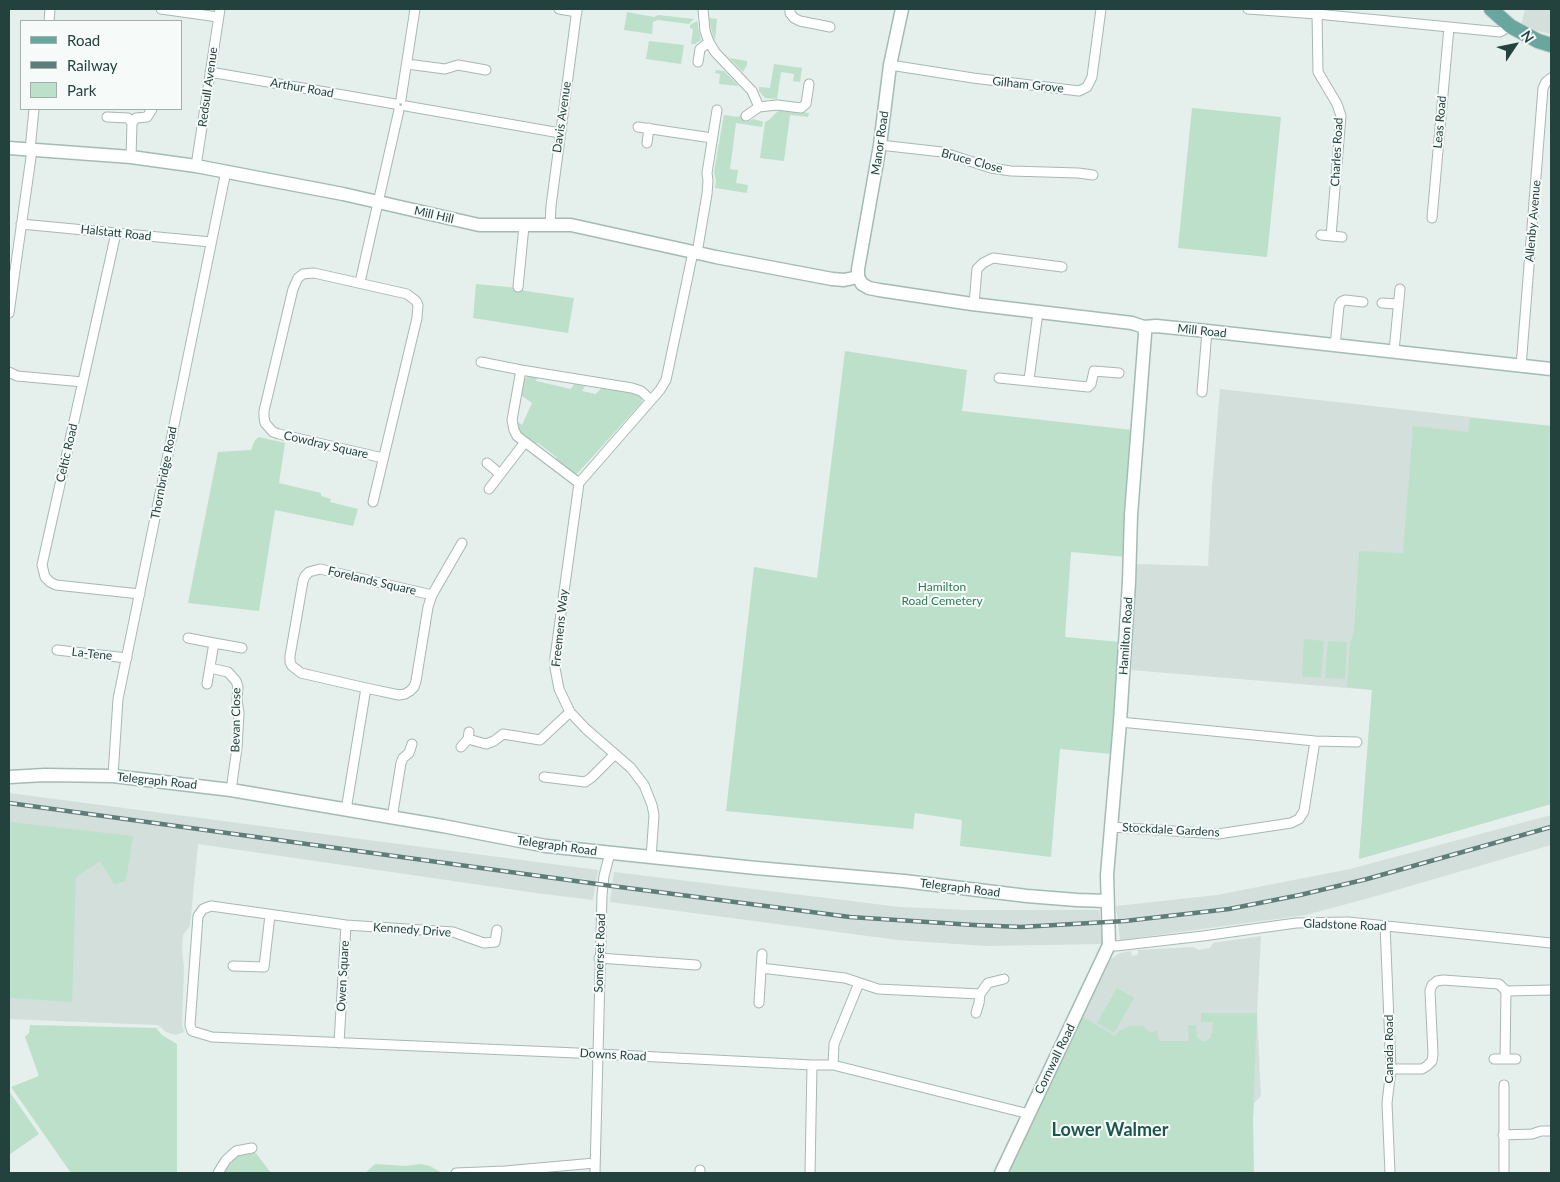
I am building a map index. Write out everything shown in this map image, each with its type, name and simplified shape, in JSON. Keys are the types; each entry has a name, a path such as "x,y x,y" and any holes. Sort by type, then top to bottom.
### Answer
{"main road":[{"path":"1491,9 1510,26 1538,41 1551,44"}],"street":[{"path":"161,9 219,13"},
{"path":"360,282 400,105 415,9"},
{"path":"559,9 577,10"},
{"path":"703,9 703,18 709,42 715,52 752,91 759,107"},
{"path":"790,9 790,13 794,18 800,21 830,27"},
{"name":"Manor Road","path":"858,277 880,145 890,65 902,9"},
{"name":"Gilham Grove","path":"890,65 973,78 1079,90 1087,87 1092,77 1101,9"},
{"path":"1248,9 1500,32 1510,26"},
{"name":"Davis Avenue","path":"550,225 560,133 577,10"},
{"name":"Redsull Avenue","path":"196,166 219,13"},
{"name":"Charles Road","path":"1317,14 1318,72 1337,104 1341,116 1331,236"},
{"name":"Leas Road","path":"1432,218 1449,27"},
{"path":"698,62 700,49 709,42"},
{"path":"407,64 446,69 458,65 486,70"},
{"name":"Arthur Road","path":"210,72 560,133"},
{"name":"Allenby Avenue","path":"1521,367 1543,88 1551,78"},
{"path":"746,116 759,107 777,105 802,108 806,104 808,84"},
{"path":"9,313 31,150 34,110"},
{"path":"132,157 132,123 136,118 147,117 151,110"},
{"path":"521,370 512,425 517,436 579,483 652,400 666,380 695,252 708,182 707,173 717,110"},
{"path":"107,117 128,118 132,123"},
{"path":"638,127 712,138"},
{"path":"647,143 649,128"},
{"name":"Bruce Close","path":"880,145 942,152 991,168 1011,171 1093,175"},
{"name":"Mill Hill","path":"9,148 132,157 196,166 343,194 479,224 524,226 571,225 832,279 844,280 858,277"},
{"name":"Thornbridge Road","path":"113,776 118,699 226,171"},
{"name":"Halstatt Road","path":"21,224 211,242"},
{"path":"518,287 524,226"},
{"name":"Celtic Road","path":"116,233 42,565 45,577 56,585 140,594"},
{"path":"1321,235 1342,237"},
{"path":"974,304 978,269 993,258 1062,267"},
{"name":"Cowdray Square","path":"314,273 360,282 407,294 416,300 418,306 417,318 383,458 279,434 268,428 264,417 293,289 298,278 303,274 314,273"},
{"name":"Mill Road","path":"858,277 862,284 879,290 974,304 1132,323 1144,327 1156,326 1208,331 1551,369"},
{"path":"1394,352 1400,289"},
{"path":"1335,346 1341,302 1345,300 1363,302"},
{"path":"1382,303 1398,304"},
{"path":"1029,380 1038,312"},
{"name":"Hamilton Road","path":"1109,945 1108,868 1120,722 1129,582 1131,516 1144,327"},
{"path":"1202,392 1208,331"},
{"path":"481,362 632,388 641,391 652,400"},
{"path":"999,378 1088,387 1091,384 1094,371 1119,373"},
{"path":"9,372 17,376 83,382"},
{"path":"489,489 525,442"},
{"path":"373,502 383,458"},
{"path":"487,463 500,474"},
{"name":"Freemens Way","path":"579,483 555,656 559,689 570,712 586,729 636,773 644,784 654,815 651,858"},
{"name":"Forelands Square","path":"432,595 320,569 309,572 305,576 290,656 292,666 301,674 399,695 405,694 414,686 428,607 432,595 462,542"},
{"path":"188,638 242,648"},
{"path":"207,684 214,643"},
{"name":"La-Tene","path":"56,650 127,658"},
{"name":"Bevan Close","path":"210,668 228,672 236,681 238,687 237,748 231,790"},
{"path":"346,810 366,688"},
{"path":"461,748 468,736 486,744 503,734 540,740 570,712"},
{"path":"1120,722 1314,741 1357,742"},
{"name":"Stockdale Gardens","path":"1112,826 1218,834 1291,823 1299,819 1304,811 1314,741"},
{"path":"392,818 401,763 403,758 409,753 412,744"},
{"path":"544,777 585,782 615,754"},
{"name":"Telegraph Road","path":"9,777 45,775 113,776 231,790 546,846 651,858 904,881 1027,896 1108,901"},
{"name":"Somerset Road","path":"595,1173 602,895 604,876 610,853"},
{"name":"Owen Square","path":"192,1032 190,1024 198,916 202,909 211,906 270,916 346,925 339,1043"},
{"path":"233,966 264,966 270,916"},
{"name":"Gladstone Road","path":"1109,945 1116,946 1203,936 1296,923 1348,922 1551,944"},
{"name":"Kennedy Drive","path":"346,925 453,932 484,943 494,942 497,930"},
{"name":"Canada Road","path":"1385,925 1391,1069 1388,1103 1390,1173"},
{"name":"Cornwall Road","path":"1001,1173 1109,945"},
{"path":"760,1003 762,954"},
{"path":"600,958 696,965"},
{"path":"762,968 845,978 878,989 980,994"},
{"path":"976,1013 980,1003 980,994 988,983 1004,979"},
{"path":"1391,1069 1422,1069 1432,1061 1430,991 1432,985 1437,981 1443,980 1499,984 1506,991 1505,1059"},
{"path":"833,1065 834,1044 859,983"},
{"path":"1506,991 1551,990"},
{"name":"Downs Road","path":"192,1032 212,1037 833,1065 1029,1114"},
{"path":"1494,1059 1516,1059"},
{"path":"810,1173 812,1065"},
{"path":"1504,1085 1504,1173"},
{"path":"1503,1135 1551,1131"},
{"path":"218,1173 226,1160 236,1152 252,1148"},
{"path":"456,1173 505,1171 595,1163"}],"shaded area":[{"path":"1525,9 1551,9 1551,34 1521,25"},
{"path":"1220,389 1551,426 1551,804 1359,859 1372,690 1131,670 1135,564 1208,566"},
{"path":"9,793 598,870 593,900 198,844 190,926 183,935 182,948 184,969 182,1025 184,1032 175,1035 166,1032 158,1025 9,1019"},
{"path":"1551,815 1551,845 1376,896 1306,915 1120,940 1116,906 1217,895 1350,869"},
{"path":"614,872 900,907 969,910 1099,910 1103,944 986,946 898,940 610,902"},
{"path":"1261,936 1257,1013 1261,1096 1254,1103 1253,1118 1031,1125 1111,959 1120,953 1131,951 1132,956 1138,955 1138,950 1192,947 1199,950 1210,948 1213,943"}],"green space":[{"path":"627,12 654,17 658,15 694,19 689,24 658,20 653,22 652,34 624,30"},
{"path":"709,18 717,19 715,41 711,29"},
{"path":"697,21 701,40 691,44 693,29 690,28 690,25"},
{"path":"649,41 684,45 681,64 646,59"},
{"path":"729,58 747,61 743,72"},
{"path":"774,64 802,68 800,82 793,81 794,74 781,72 777,99 765,98 759,91 759,87 770,88"},
{"path":"716,70 724,71 739,86 719,84 720,74 715,73"},
{"path":"1192,108 1281,117 1267,257 1178,248"},
{"path":"780,109 809,113 808,117 790,115 784,161 760,158 765,122"},
{"path":"724,115 738,117 741,115 745,122 754,119 763,122 762,127 736,123 730,169 738,170 736,183 748,185 747,193 715,188 714,172"},
{"path":"476,284 519,288 526,291 574,298 568,333 473,318"},
{"name":"Hamilton Road Cemetery","path":"845,351 967,370 962,411 1132,430 1126,557 1071,552 1065,637 1120,642 1111,754 1060,749 1051,857 960,846 962,820 915,813 913,829 726,811 754,567 817,578"},
{"path":"529,375 538,375 536,381 571,389 574,384 585,386 582,391 596,394 604,385 633,390 641,397 642,402 576,475 557,462 556,457 538,443 532,443 518,433 515,420 522,425 532,403 522,396 520,392 522,382"},
{"path":"1470,418 1551,426 1551,804 1359,859 1372,690 1347,687 1350,643 1354,632 1359,551 1403,553 1413,426 1468,432"},
{"path":"259,437 285,443 279,483 321,493 321,496 331,499 330,502 358,509 353,526 275,510 259,611 188,603 218,452 251,450 255,440"},
{"path":"1304,639 1324,641 1321,678 1302,676"},
{"path":"1328,641 1347,642 1345,679 1325,678"},
{"path":"9,822 133,836 126,881 114,884 100,861 76,877 72,1002 9,998"},
{"path":"1117,988 1134,998 1114,1033 1097,1023"},
{"path":"1201,1013 1257,1013 1253,1118 1254,1173 1008,1173 1083,1017 1115,1036 1119,1031 1129,1026 1143,1026 1152,1032 1157,1030 1159,1041 1189,1041 1188,1025 1196,1025 1197,1038 1204,1042 1211,1038 1213,1022 1201,1022"},
{"path":"30,1025 156,1028 162,1035 177,1044 177,1173 71,1173 11,1087 39,1076 25,1037 29,1033"},
{"path":"9,1091 39,1134 9,1155"},
{"path":"252,1148 271,1173 218,1173 226,1160"},
{"path":"375,1164 406,1166 420,1164 430,1166 442,1173 365,1173"}],"railway":[{"path":"9,803 850,917 1021,927 1125,921 1229,909 1367,879 1551,827"}],"district":[{"name":"Lower Walmer","path":"1110,1130"}]}
